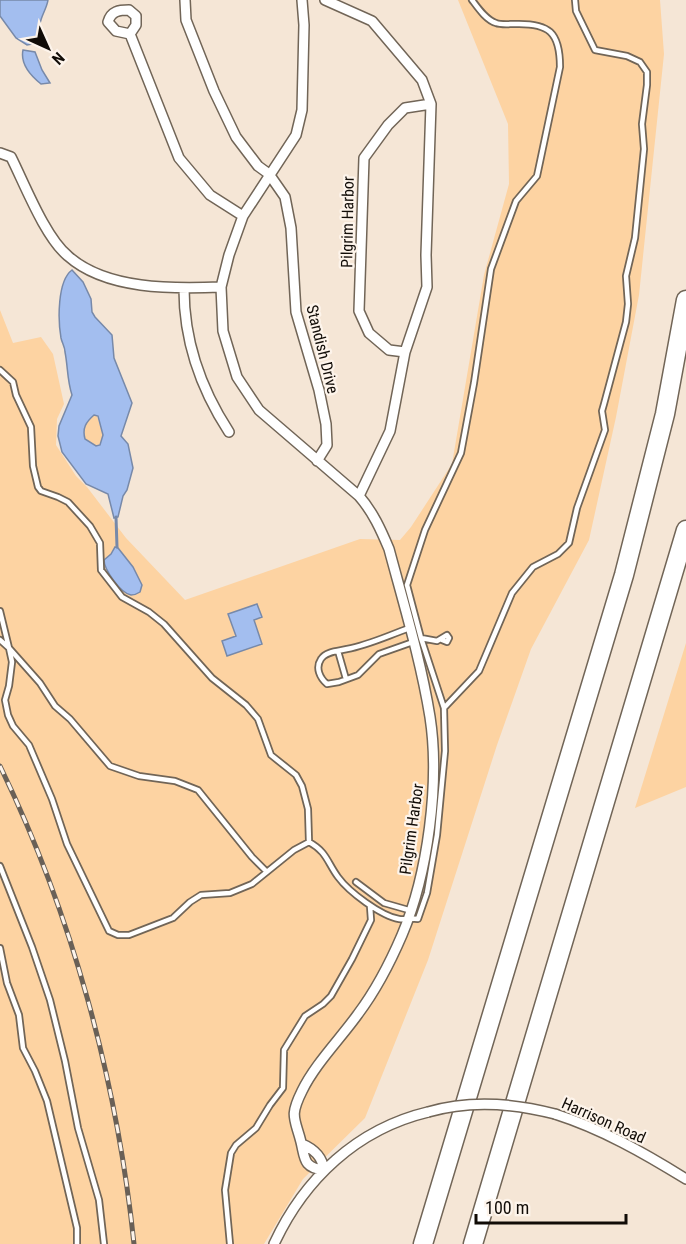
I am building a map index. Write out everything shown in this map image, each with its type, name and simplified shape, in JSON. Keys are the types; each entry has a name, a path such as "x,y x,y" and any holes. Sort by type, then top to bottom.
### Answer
{"highway":[{"path":"423,1244 629,555 665,414 686,300"},
{"path":"473,1244 686,530"}],"street":[{"path":"185,0 186,20 218,100 236,137 258,166 269,174"},
{"name":"Pilgrim Harbor","path":"302,0 304,25 302,110 296,135 243,216 229,255 221,287 223,331 237,377 259,410 359,496 369,508 390,549 410,628 417,640 430,717 433,766 425,858 410,914 380,981 302,1090 293,1118 302,1144 312,1149 320,1157 324,1170"},
{"path":"325,0 372,21 422,80 431,104 427,287 405,352 390,431 359,496"},
{"path":"130,34 179,158 210,195 243,216"},
{"name":"Pilgrim Harbor","path":"405,352 389,350 369,333 359,311 364,158 388,125 405,108 431,104"},
{"path":"0,153 11,157 51,235 67,256 91,271 118,281 184,289 221,287"},
{"name":"Standish Drive","path":"269,174 285,197 291,228 296,312 319,390 326,424 327,446 317,461"},
{"path":"184,289 184,303 193,357 212,406 229,432"},
{"name":"Harrison Road","path":"274,1244 299,1199 324,1170 347,1150 367,1137 400,1121 454,1106 490,1104 521,1106 555,1114 624,1142 686,1179"}],"lane":[{"path":"356,882 384,903 418,919 428,893 445,751 444,708 417,640 407,585 425,531 461,453 491,269 516,201 537,176 560,67 560,49 556,38 548,29 540,25 498,24 478,8 472,0"},
{"path":"444,708 479,671 512,593 520,582 533,567 558,554 569,543 578,508 605,430 602,411 626,322 628,304 626,276 635,238 644,149 642,124 646,99 646,72 640,62 627,56 595,50 576,11 575,0"},
{"path":"0,370 13,382 16,395 31,427 33,466 38,487 41,491 68,502 90,526 100,543 101,570 122,597 165,624 212,678 246,705 258,719 271,755 296,775 302,786 308,809 309,842"},
{"path":"0,611 12,662 5,700 8,715 13,726 28,743 52,799 67,844 109,931 118,935 129,934 173,918 201,895 230,893 239,890 252,884 294,850 309,842"},
{"path":"410,628 360,646 338,651 321,659 318,670 321,677 327,684 333,684 364,671 371,659 379,654 417,640 433,642 442,640"},
{"path":"0,640 40,683 55,706 70,719 110,766 139,776 176,781 198,790 252,857 267,872"},
{"path":"338,651 346,679"},
{"path":"309,842 325,854 338,878 370,906 400,920 410,914"},
{"path":"0,866 50,1000 78,1128 99,1200 104,1244"},
{"path":"230,1244 225,1190 231,1153 256,1128 283,1088 284,1050 297,1033 305,1016 331,996 371,920 370,906"},
{"path":"0,948 8,983 19,1015 23,1048 47,1101 76,1228 77,1244"}],"shaded area":[{"path":"458,0 660,0 664,54 639,295 616,417 589,540 531,649 497,745 428,960 365,1118 303,1179 264,1244 0,1244 0,310 13,343 41,337 53,354 64,404 57,419 56,445 76,476 126,538 185,600 360,539 400,540 452,464 484,275 509,184 508,124"},
{"path":"94,415 97,416 103,435 100,445 96,446 85,438 84,434 85,425"},
{"path":"686,643 686,787 635,808"}],"water":[{"path":"0,0 48,0 40,24 40,36 37,43 27,45 16,38 0,16"},
{"path":"23,50 35,52 50,83 41,84 30,73 23,60"},
{"path":"72,270 83,282 91,299 92,312 112,335 114,358 132,403 121,436 128,444 133,468 118,517 114,518 108,494 86,484 62,452 58,436 59,426 72,395 59,322 61,292 67,275","holes":["94,415 98,416 103,435 100,445 96,446 85,439 84,432 89,420"]},
{"path":"115,547 133,567 142,585 140,592 131,595 122,590 113,580 104,560"},
{"path":"257,604 262,617 254,620 262,644 227,656 222,641 236,636 228,614"}],"waterway":[{"path":"116,517 117,547"}],"railway":[{"path":"0,766 49,880 88,999 116,1121 134,1244"}]}
